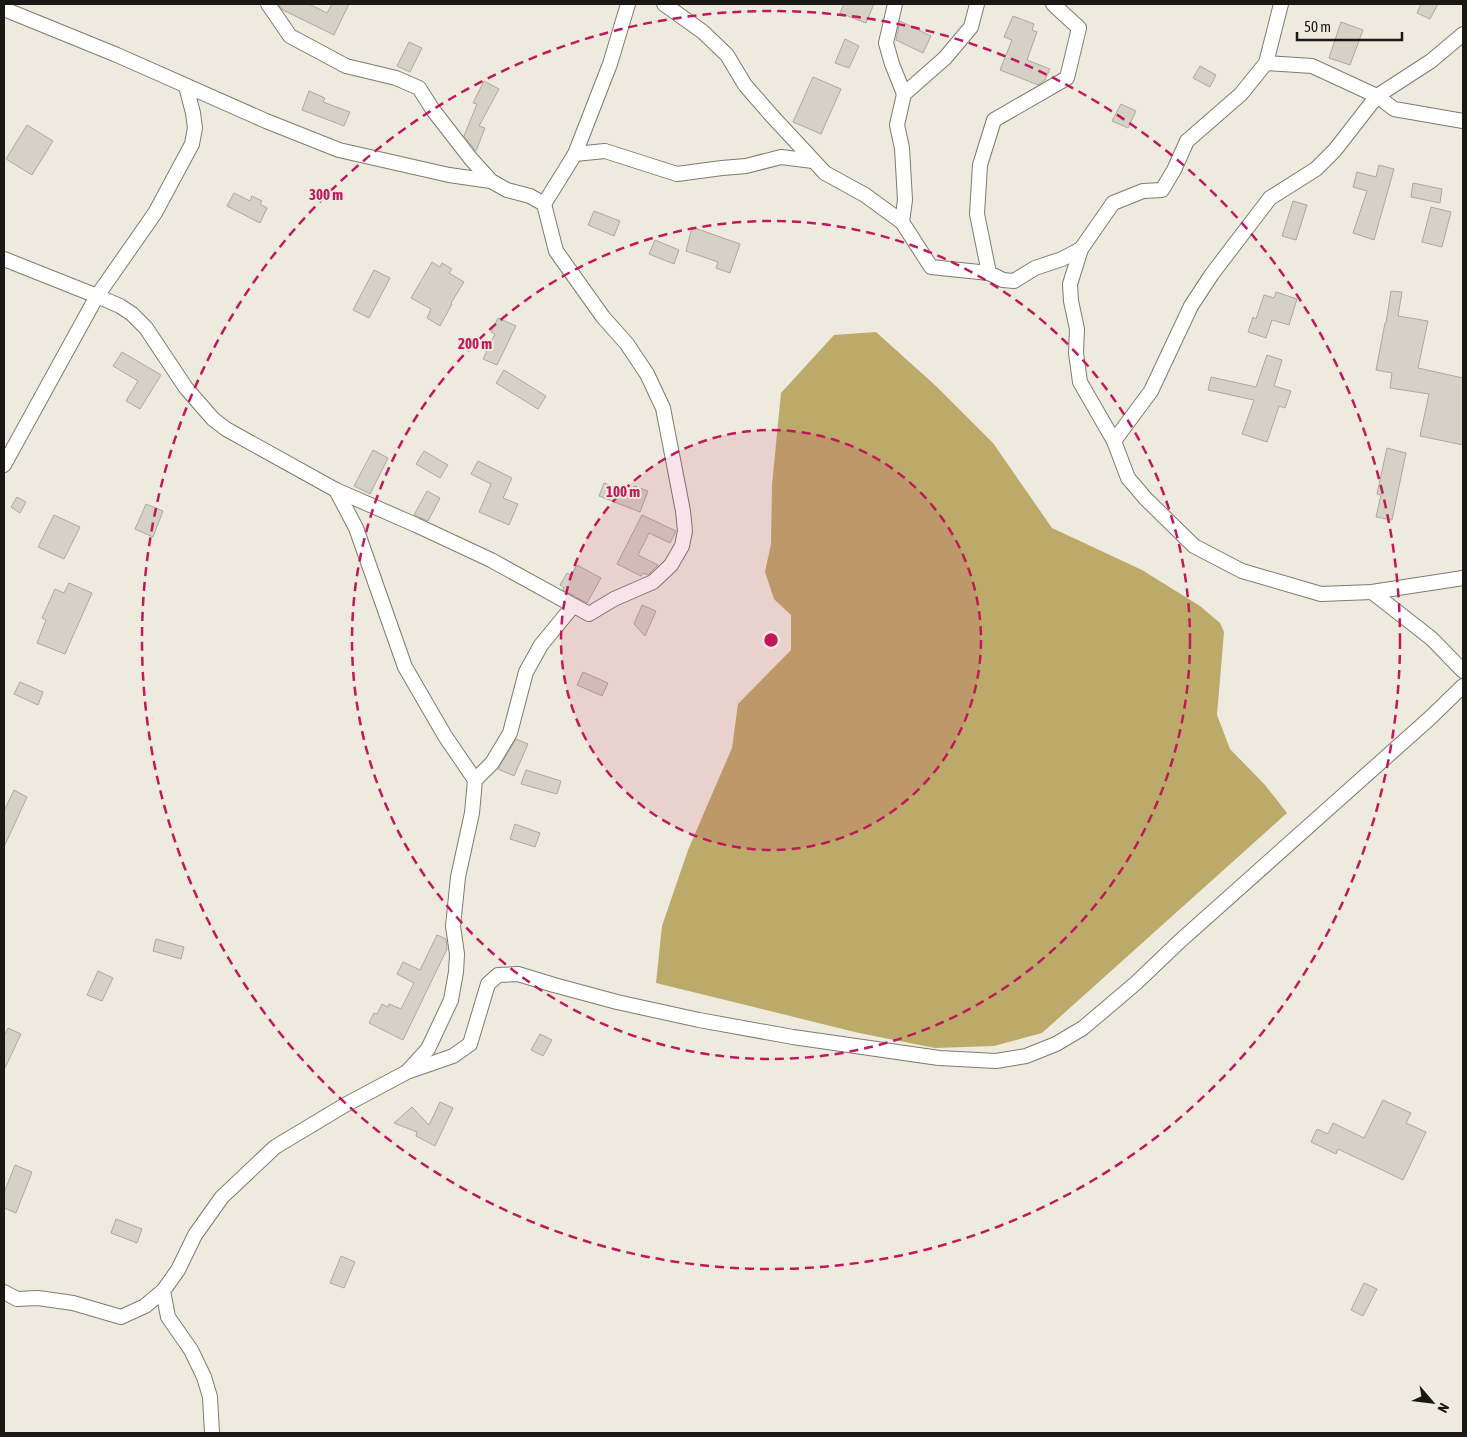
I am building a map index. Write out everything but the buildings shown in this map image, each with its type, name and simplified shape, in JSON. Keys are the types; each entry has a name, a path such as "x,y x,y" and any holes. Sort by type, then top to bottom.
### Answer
{"street":[{"path":"4,259 97,296 120,306 132,314 146,328 186,388 213,418 226,429 336,490 491,560 589,614 653,582 671,565 682,546 685,531 676,466 668,438 663,408 647,374 627,344 603,318 556,251 544,204 530,196 506,190 491,181 460,145 419,88 396,78 346,66 290,36 268,4"},
{"path":"544,204 575,154 610,64 628,4"},
{"path":"664,4 703,32 727,55 745,85 825,173 865,196 902,222 931,267 989,273 1002,280 1014,281 1035,268 1062,259 1081,248"},
{"path":"895,4 886,42 892,64 904,94 897,125 902,148 905,200 902,222"},
{"path":"904,94 945,58 971,26 978,4"},
{"path":"989,273 977,214 980,165 994,120 1067,78 1079,28 1053,4"},
{"path":"1281,4 1266,63 1241,94 1187,141 1174,170 1162,190 1143,192 1113,203 1081,248 1070,284 1071,302 1077,328 1076,353 1080,382 1114,441 1128,478 1146,500 1194,546 1242,571 1321,594 1372,592 1463,575"},
{"path":"4,9 117,55 266,121 339,150 449,175 491,181"},
{"path":"1114,441 1151,392 1191,306 1270,198 1316,169 1335,150 1377,96 1431,61 1463,34"},
{"path":"1266,63 1312,66 1377,96 1394,109 1463,121"},
{"path":"4,465 97,296 155,213 192,144 195,128 186,86"},
{"path":"575,154 604,151 677,174 746,166 781,158 814,161"},
{"path":"4,270 35,272"},
{"path":"336,490 356,528 405,667 445,736 474,780 472,813 458,877 454,926 457,954 456,972 451,1000 428,1049 407,1072"},
{"path":"1372,592 1432,639 1463,671"},
{"path":"474,780 492,763 510,733 526,672 541,646 573,606"},
{"path":"4,1292 17,1299 38,1298 72,1303 121,1317 144,1306 163,1291 178,1270 195,1235 222,1197 275,1147 345,1105 407,1072 453,1056 470,1044 488,984 498,975 518,974 617,1002 699,1020 793,1037 939,1058 996,1061 1026,1056 1056,1044 1082,1028 1136,983 1180,941 1430,718 1463,686"},
{"path":"163,1291 168,1317 191,1350 204,1377 210,1397 212,1433"}],"shaded area":[{"path":"876,332 936,386 993,443 1052,528 1142,570 1200,606 1220,623 1224,632 1217,715 1230,749 1265,785 1287,813 1042,1033 994,1046 935,1048 859,1033 656,983 662,926 688,850 732,748 738,704 791,650 791,615 774,599 765,572 771,544 772,485 781,393 834,335"}]}
